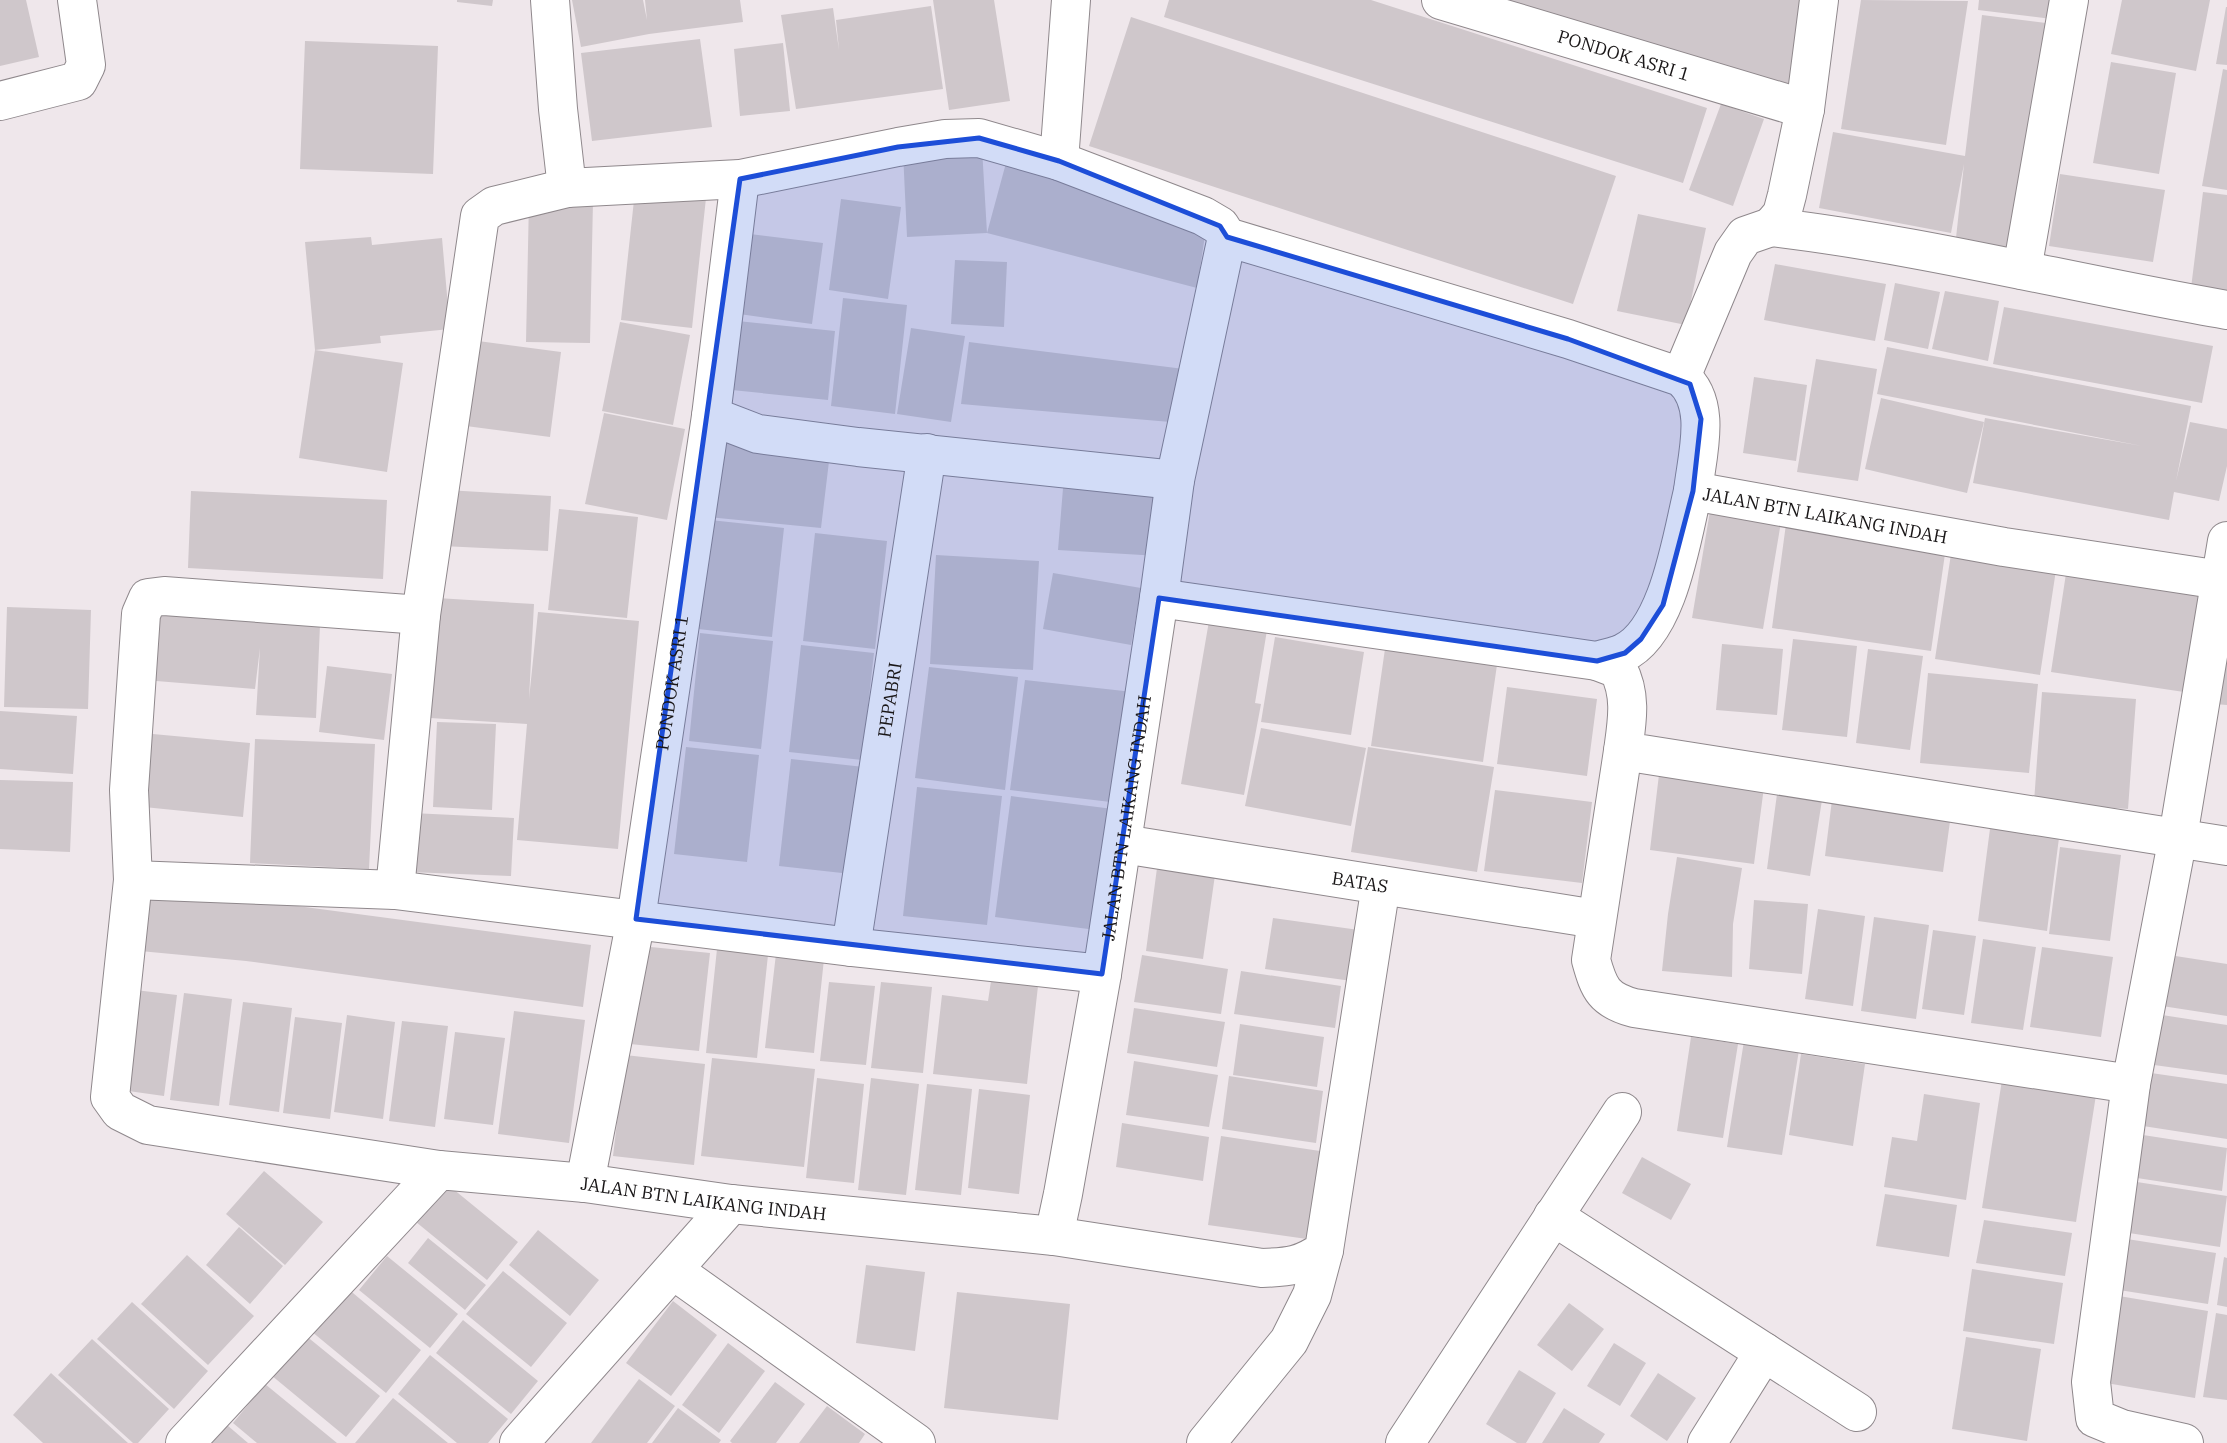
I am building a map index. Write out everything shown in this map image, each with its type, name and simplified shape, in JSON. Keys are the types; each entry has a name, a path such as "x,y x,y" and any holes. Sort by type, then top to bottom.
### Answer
{"street":[{"path":"0,101 78,81 86,65 78,0"},
{"path":"550,0 567,188"},
{"path":"1059,161 1071,0"},
{"name":"PONDOK ASRI 1","path":"1441,0 1805,109"},
{"path":"1771,227 1782,214 1805,109 1819,0"},
{"path":"2022,270 2069,0"},
{"path":"395,890 421,615 480,216 494,206 567,188 740,179 898,147 945,139 979,138 1059,161 1203,216 1220,226 1227,237 1681,377 1690,384 1701,419 1693,491"},
{"name":"PONDOK ASRI 1","path":"585,1183 636,919 711,416 740,179"},
{"path":"1681,377 1733,253 1745,236 1771,227 1819,233 2227,310"},
{"path":"1159,598 1175,480 1227,237"},
{"path":"711,416 758,434 1175,480"},
{"name":"PEPABRI","path":"852,947 927,453"},
{"name":"JALAN BTN LAIKANG INDAH","path":"421,615 164,596 148,598 141,614 129,790 133,880 110,1097 120,1111 148,1125 439,1170 585,1183 731,1204 1054,1236 1102,974 1159,598 1597,661 1625,653 1654,623 1663,605 1685,530 1693,491 2004,547 2224,581"},
{"path":"2183,1443 2122,1429 2095,1418 2091,1382 2131,1084 2224,581 2227,541"},
{"path":"1597,661 1618,668 1625,682 1627,718 1591,960 1596,979 1605,995 1619,1004 1634,1008 2131,1084"},
{"path":"1623,751 2227,846"},
{"name":"BATAS","path":"1123,844 1596,919"},
{"path":"133,880 395,890 852,947 1102,974"},
{"path":"1206,1443 1289,1341 1312,1295 1324,1250 1381,885"},
{"path":"1414,1440 1553,1216 1622,1112"},
{"path":"185,1443 439,1170"},
{"path":"525,1441 731,1204"},
{"path":"1553,1216 1857,1412"},
{"path":"1054,1236 1262,1268 1286,1267 1308,1261 1324,1250"},
{"path":"673,1270 916,1443"},
{"path":"1707,1443 1764,1352"}],"highlighted area":[{"path":"979,138 1059,161 1220,226 1227,237 1568,339 1690,384 1701,419 1693,491 1663,605 1641,639 1625,653 1597,661 1159,598 1102,974 636,919 740,179 898,147"}],"building":[{"path":"0,0 26,0 39,57 0,66"},
{"path":"457,0 493,0 492,6"},
{"path":"572,0 643,0 647,20 645,0 740,0 743,22 649,34 581,47"},
{"path":"933,0 994,0 1010,101 949,110"},
{"path":"1169,0 1371,0 1707,108 1683,183 1164,17"},
{"path":"1502,0 1813,0 1801,98"},
{"path":"1861,0 1968,1 1946,145 1841,129"},
{"path":"1979,0 2062,0 2060,20 1978,10"},
{"path":"2122,0 2210,0 2196,71 2111,54"},
{"path":"931,6 943,89 796,109 781,15 833,8 839,50 836,20"},
{"path":"2227,7 2227,65 2216,64"},
{"path":"1982,15 2054,24 2019,254 1956,238 1964,164 1951,233 1819,208 1833,132 1965,156"},
{"path":"1131,17 1616,176 1573,304 1089,146"},
{"path":"700,39 712,127 592,141 581,53"},
{"path":"305,41 438,46 433,174 300,169"},
{"path":"783,43 790,111 740,116 734,49"},
{"path":"2111,62 2176,73 2159,174 2093,163"},
{"path":"2223,69 2227,70 2227,190 2202,186"},
{"path":"1721,104 1764,119 1733,206 1689,190"},
{"path":"982,148 987,233 907,237 903,152"},
{"path":"1006,163 1206,229 1197,288 987,233"},
{"path":"2060,174 2165,190 2153,262 2049,246"},
{"path":"635,191 706,198 692,328 621,320"},
{"path":"2203,192 2227,195 2227,292 2191,288"},
{"path":"841,199 901,207 888,299 829,290"},
{"path":"529,200 593,201 590,343 526,342"},
{"path":"1638,214 1706,228 1686,325 1617,311"},
{"path":"742,233 823,243 812,324 732,313"},
{"path":"371,237 372,245 442,238 450,329 380,336 381,343 315,350 305,242"},
{"path":"955,260 1007,262 1004,327 951,324"},
{"path":"1775,264 1886,284 1875,341 1764,320"},
{"path":"1895,283 1940,292 1928,349 1884,340"},
{"path":"1945,291 1999,301 1988,361 1932,349"},
{"path":"843,298 907,305 895,414 831,406"},
{"path":"2004,307 2213,346 2202,403 1993,364"},
{"path":"728,320 835,331 828,400 722,389"},
{"path":"620,322 690,335 673,425 602,411"},
{"path":"911,328 965,336 951,422 897,414"},
{"path":"478,341 561,352 550,437 466,426"},
{"path":"969,342 1192,370 1182,423 961,404"},
{"path":"1887,347 2191,406 2176,481 2190,422 2227,429 2227,466 2219,501 2174,492 2169,520 1973,483 1985,418 2142,446 1877,394"},
{"path":"315,350 403,363 387,472 299,458"},
{"path":"1816,359 1877,369 1858,481 1797,472"},
{"path":"1754,377 1807,385 1796,461 1743,453"},
{"path":"1881,398 1984,422 1967,493 1865,469"},
{"path":"604,413 685,429 667,520 585,504"},
{"path":"716,430 830,453 821,528 708,517"},
{"path":"1064,476 1164,485 1159,556 1058,550"},
{"path":"446,490 551,496 548,551 442,546"},
{"path":"191,491 387,500 383,579 188,568"},
{"path":"559,509 638,517 627,618 548,610"},
{"path":"1710,511 1781,522 1763,629 1692,618"},
{"path":"710,520 784,528 772,637 698,629"},
{"path":"1786,524 1946,547 1931,651 1772,628"},
{"path":"815,533 887,541 875,649 803,641"},
{"path":"1951,554 2056,570 2040,675 1935,659"},
{"path":"936,555 1039,561 1033,670 930,664"},
{"path":"2067,567 2200,586 2184,692 2051,672"},
{"path":"1053,573 1141,588 1131,645 1043,629"},
{"path":"437,598 534,604 529,699 538,612 639,621 618,849 517,840 527,724 430,718"},
{"path":"7,607 91,610 88,709 4,707"},
{"path":"150,612 320,625 316,718 256,715 260,648 255,689 144,680"},
{"path":"2227,613 2227,705 2214,704"},
{"path":"1209,621 1267,630 1255,703 1261,704 1244,795 1181,784"},
{"path":"700,633 773,641 761,749 689,741"},
{"path":"1275,637 1364,652 1351,735 1261,722"},
{"path":"1793,639 1857,646 1847,737 1782,730"},
{"path":"1386,642 1498,658 1483,762 1371,746"},
{"path":"1722,644 1783,649 1777,715 1716,710"},
{"path":"801,645 874,653 862,760 789,752"},
{"path":"1868,649 1923,656 1910,750 1856,743"},
{"path":"327,666 392,674 384,740 319,732"},
{"path":"929,667 1018,677 1005,790 915,778"},
{"path":"1928,673 2038,684 2029,773 1920,763"},
{"path":"1025,680 1133,692 1119,803 1010,790"},
{"path":"1507,687 1597,699 1587,776 1497,764"},
{"path":"2042,692 2136,699 2128,809 2034,802"},
{"path":"0,711 77,716 73,774 0,769"},
{"path":"437,722 496,724 492,810 433,807"},
{"path":"1261,728 1366,748 1351,826 1245,806"},
{"path":"142,733 250,743 243,817 134,806"},
{"path":"255,739 375,744 369,869 250,863"},
{"path":"686,747 759,755 747,862 674,854"},
{"path":"1368,747 1494,767 1477,872 1351,852"},
{"path":"791,759 864,767 851,874 779,866"},
{"path":"1660,766 1765,779 1754,864 1650,850"},
{"path":"0,780 73,782 70,852 0,849"},
{"path":"917,787 1002,796 987,925 903,916"},
{"path":"1495,790 1592,802 1582,883 1484,871"},
{"path":"1833,792 1952,807 1943,872 1825,856"},
{"path":"1777,794 1822,800 1810,876 1767,869"},
{"path":"1011,796 1121,810 1104,931 995,917"},
{"path":"412,813 514,818 511,876 409,872"},
{"path":"1991,821 2060,830 2047,931 1978,921"},
{"path":"2060,847 2121,855 2110,941 2049,934"},
{"path":"1159,853 1217,861 1203,959 1146,951"},
{"path":"1677,857 1742,868 1733,924 1732,977 1662,971"},
{"path":"147,888 591,945 583,1007 246,961 140,951"},
{"path":"1754,900 1808,904 1802,974 1749,969"},
{"path":"1818,909 1865,916 1853,1006 1805,999"},
{"path":"1874,917 1929,925 1916,1019 1861,1011"},
{"path":"1273,918 1359,930 1352,981 1265,969"},
{"path":"1933,930 1976,936 1964,1015 1922,1009"},
{"path":"1983,939 2036,947 2023,1030 1971,1023"},
{"path":"641,946 710,953 699,1051 630,1044"},
{"path":"2042,947 2113,957 2101,1037 2030,1027"},
{"path":"717,949 768,955 757,1058 706,1053"},
{"path":"776,954 824,959 814,1053 765,1048"},
{"path":"1142,955 1228,969 1221,1014 1134,1002"},
{"path":"2169,955 2227,964 2227,1016 2162,1006"},
{"path":"1241,971 1341,986 1335,1028 1234,1014"},
{"path":"991,981 1038,986 1027,1084 933,1074 942,995 988,1001"},
{"path":"829,982 875,986 866,1065 820,1061"},
{"path":"881,982 932,987 923,1073 871,1068"},
{"path":"127,989 177,995 164,1096 114,1089"},
{"path":"184,993 232,999 219,1106 170,1100"},
{"path":"243,1002 292,1008 279,1112 229,1105"},
{"path":"1134,1008 1225,1022 1217,1067 1127,1053"},
{"path":"514,1011 585,1020 569,1143 498,1134"},
{"path":"347,1015 395,1022 383,1119 334,1112"},
{"path":"2162,1015 2227,1025 2227,1075 2154,1065"},
{"path":"295,1017 342,1023 330,1119 283,1113"},
{"path":"402,1021 448,1026 435,1127 389,1121"},
{"path":"1240,1024 1324,1037 1317,1087 1233,1075"},
{"path":"455,1032 505,1038 493,1125 444,1119"},
{"path":"1691,1037 1738,1044 1723,1138 1677,1131"},
{"path":"1744,1041 1799,1050 1782,1155 1727,1147"},
{"path":"1801,1054 1865,1064 1853,1146 1789,1135"},
{"path":"625,1055 705,1064 694,1165 613,1156"},
{"path":"712,1058 815,1069 804,1167 701,1156"},
{"path":"1134,1061 1218,1075 1209,1127 1126,1115"},
{"path":"2151,1073 2227,1084 2227,1139 2143,1126"},
{"path":"1229,1076 1323,1091 1316,1143 1222,1129"},
{"path":"817,1078 864,1084 854,1183 806,1178"},
{"path":"871,1078 919,1084 906,1195 858,1190"},
{"path":"2002,1080 2096,1095 2076,1222 1982,1208"},
{"path":"927,1084 972,1089 961,1195 915,1190"},
{"path":"979,1089 1030,1095 1019,1194 968,1188"},
{"path":"1924,1094 1980,1103 1966,1200 1884,1187 1892,1137 1917,1141"},
{"path":"1122,1123 1209,1137 1203,1181 1116,1167"},
{"path":"2143,1135 2227,1148 2222,1191 2137,1178"},
{"path":"1221,1136 1320,1151 1307,1239 1208,1225"},
{"path":"1642,1157 1691,1184 1671,1220 1622,1193"},
{"path":"264,1171 323,1222 285,1265 226,1214"},
{"path":"2137,1182 2227,1196 2220,1247 2129,1233"},
{"path":"447,1184 518,1242 487,1280 416,1222"},
{"path":"1885,1194 1957,1205 1949,1257 1876,1246"},
{"path":"1984,1220 2072,1233 2065,1276 1976,1263"},
{"path":"239,1227 283,1266 250,1304 206,1265"},
{"path":"538,1230 599,1280 570,1316 509,1265"},
{"path":"428,1238 486,1285 465,1310 408,1263"},
{"path":"2127,1239 2216,1253 2208,1304 2119,1290"},
{"path":"187,1255 254,1316 208,1365 141,1304"},
{"path":"387,1256 458,1314 430,1348 359,1290"},
{"path":"2224,1257 2227,1258 2227,1307 2217,1305"},
{"path":"866,1265 925,1272 915,1351 856,1343"},
{"path":"1972,1269 2063,1283 2054,1344 1963,1331"},
{"path":"503,1271 567,1323 531,1367 466,1314"},
{"path":"347,1288 421,1350 386,1393 311,1331"},
{"path":"957,1292 1070,1304 1058,1420 944,1408"},
{"path":"2119,1296 2208,1311 2195,1398 2106,1383"},
{"path":"673,1301 717,1335 671,1396 626,1363"},
{"path":"132,1302 208,1371 174,1409 97,1339"},
{"path":"1569,1303 1604,1329 1572,1371 1537,1345"},
{"path":"2216,1313 2227,1315 2227,1400 2203,1397"},
{"path":"463,1320 538,1381 511,1414 436,1353"},
{"path":"305,1335 380,1396 346,1437 271,1375"},
{"path":"1966,1337 2041,1349 2027,1441 1952,1429"},
{"path":"92,1339 169,1409 138,1443 133,1443 58,1375"},
{"path":"728,1343 765,1371 719,1433 682,1405"},
{"path":"1614,1343 1646,1363 1620,1406 1587,1386"},
{"path":"430,1355 508,1419 488,1443 457,1443 398,1394"},
{"path":"1519,1370 1556,1393 1526,1443 1517,1443 1486,1424"},
{"path":"51,1373 128,1443 43,1443 13,1415"},
{"path":"1658,1373 1696,1398 1667,1441 1630,1416"},
{"path":"639,1379 675,1406 647,1443 591,1443"},
{"path":"775,1382 805,1404 776,1443 732,1443 730,1441"},
{"path":"265,1384 337,1443 257,1443 233,1423"},
{"path":"393,1398 448,1443 355,1443"},
{"path":"827,1406 865,1434 859,1443 799,1443"},
{"path":"678,1408 721,1440 719,1443 652,1443"},
{"path":"1564,1408 1605,1434 1599,1443 1542,1443"},
{"path":"227,1425 248,1443 212,1443"}]}
